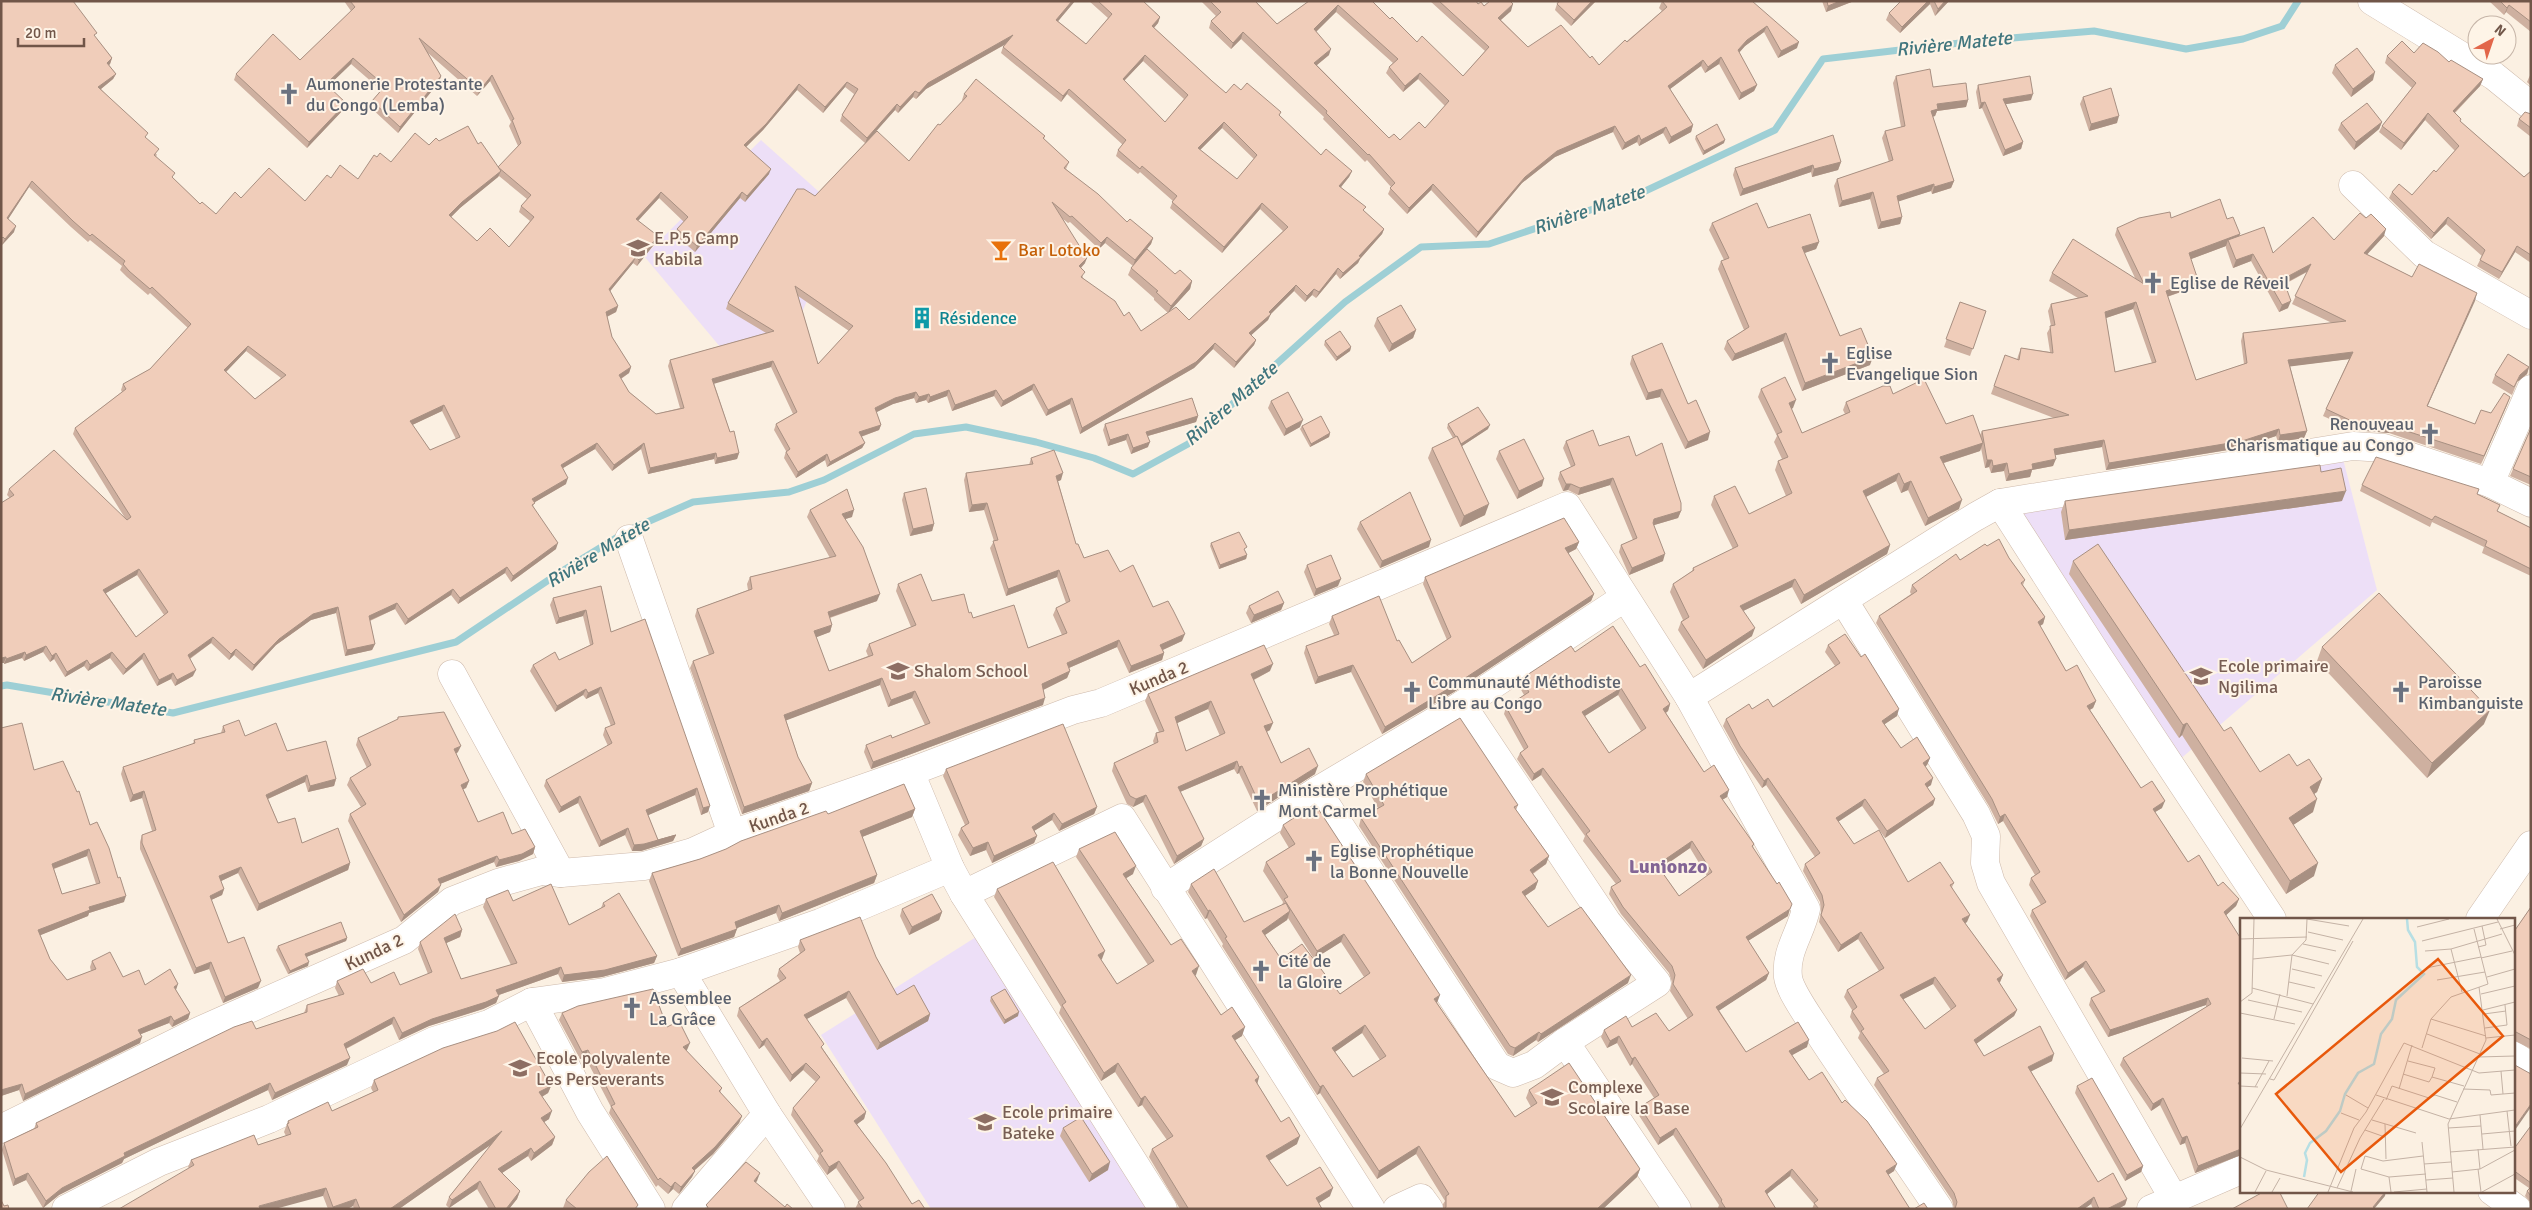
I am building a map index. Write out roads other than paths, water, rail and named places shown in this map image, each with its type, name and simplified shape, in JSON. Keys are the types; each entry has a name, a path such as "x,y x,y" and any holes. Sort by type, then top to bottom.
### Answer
{"street":[{"path":"2372,1 2494,76 2531,106"},
{"path":"2353,185 2424,254 2531,314"},
{"path":"2490,483 2531,389"},
{"path":"1689,697 2000,503 2353,446 2384,448 2490,483 2531,503"},
{"path":"2000,503 2098,656 2271,918"},
{"name":"Kunda 2","path":"1,1129 199,1032 404,940 452,901 498,882 541,871 561,873 644,866 693,852 732,834 910,772 1073,710 1101,703 1567,506 1624,598"},
{"path":"629,539 732,834"},
{"path":"1165,888 1317,791 1462,705 1624,598 1689,697 1806,909 1802,926 1788,954 1788,979 1850,1081 1939,1209"},
{"path":"1844,601 1976,814 1986,836 1985,863 1991,883 2162,1204 2240,1170"},
{"path":"452,674 561,873"},
{"path":"1317,791 1497,1066 1513,1074 1534,1065 1565,1042 1657,983 1607,922 1462,705"},
{"path":"910,772 950,868 964,894 1162,1209"},
{"path":"964,894 1122,818 1371,1209"},
{"path":"2481,918 2529,853"},
{"path":"66,1209 159,1162 269,1119 434,1041 489,1024 532,1002 605,992 681,972 820,923 950,868"},
{"path":"681,972 767,1114 831,1209"},
{"path":"532,1002 590,1112 651,1209"},
{"path":"1565,1042 1677,1209"},
{"path":"2514,1056 2531,1067"},
{"path":"686,1209 767,1114"},
{"path":"2493,1192 2517,1209"},
{"path":"1397,1209 1420,1198 1429,1209"}],"waterway":[{"name":"Rivière Matete","path":"1,686 7,685 173,713 456,642 559,573 629,530 693,502 789,492 824,480 914,434 966,427 1036,442 1094,458 1133,474 1188,444 1345,302 1421,247 1489,244 1641,193 1775,130 1823,59 1977,41 2094,31 2186,49 2243,39 2282,26 2298,1"}],"place":[{"name":"Aumonerie Protestante du Congo (Lemba)","path":"289,94"},
{"name":"E.P.5 Camp Kabila","path":"638,248"},
{"name":"Bar Lotoko","path":"1001,250"},
{"name":"Eglise de Réveil","path":"2153,283"},
{"name":"Résidence","path":"922,318"},
{"name":"Eglise Evangelique Sion","path":"1830,363"},
{"name":"Renouveau Charismatique au Congo","path":"2430,434"},
{"name":"Shalom School","path":"898,671"},
{"name":"Ecole primaire Ngilima","path":"2201,676"},
{"name":"Communauté Méthodiste Libre au Congo","path":"1412,692"},
{"name":"Paroisse Kimbanguiste","path":"2401,692"},
{"name":"Ministère Prophétique Mont Carmel","path":"1262,800"},
{"name":"Eglise Prophétique la Bonne Nouvelle","path":"1314,861"},
{"name":"Cité de la Gloire","path":"1261,971"},
{"name":"Assemblee La Grâce","path":"632,1008"},
{"name":"Ecole polyvalente Les Perseverants","path":"520,1068"},
{"name":"Complexe Scolaire la Base","path":"1552,1097"},
{"name":"Ecole primaire Bateke","path":"985,1122"}],"district":[{"name":"Lunionzo","path":"1668,866"}]}
